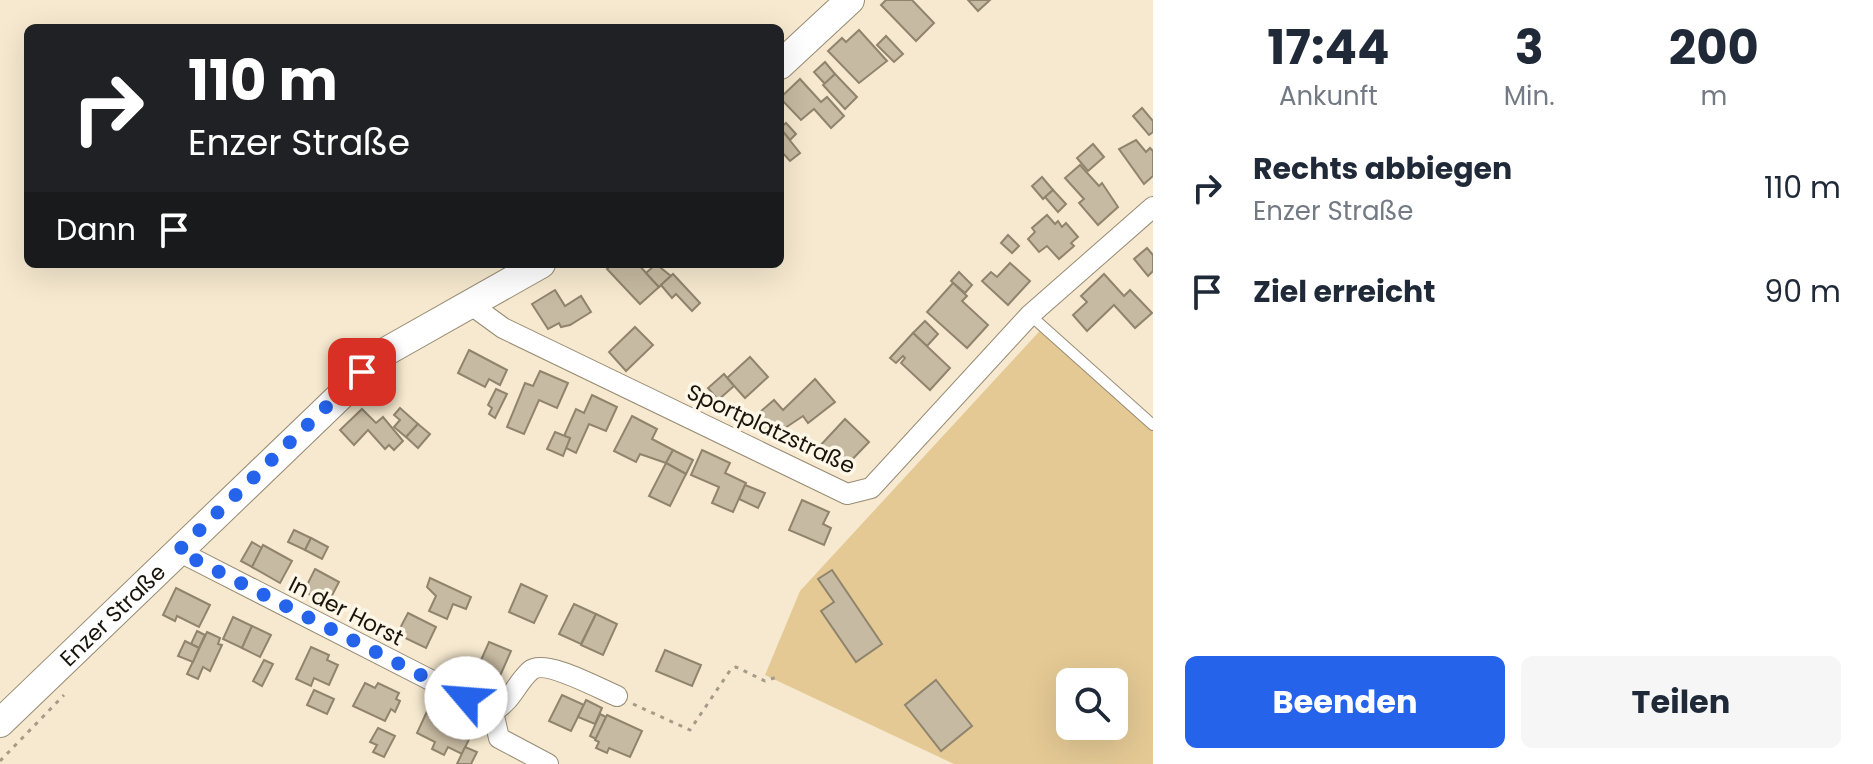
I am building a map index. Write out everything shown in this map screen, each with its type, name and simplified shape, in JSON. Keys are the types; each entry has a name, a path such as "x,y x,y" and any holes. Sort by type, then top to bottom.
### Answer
{"street":[{"path":"784,61 850,0"},
{"name":"Sportplatzstraße","path":"470,304 503,328 847,494 871,488 1030,315 1153,207"},
{"name":"Enzer Straße","path":"0,723 362,372 410,336 534,268"},
{"name":"In der Horst","path":"178,551 493,712"},
{"path":"548,764 499,738 493,712 511,700 529,671 537,666 550,667 617,696"}],"lane":[{"path":"1030,315 1153,425"}],"path":[{"path":"617,696 690,730 731,669 736,667 765,681 777,677"}],"shaded area":[{"path":"1047,323 1153,420 1153,764 954,764 765,675 800,591"}],"building":[{"path":"886,0 912,0 934,23 916,41 881,5"},
{"path":"968,0 990,0 978,11"},
{"path":"859,30 887,61 859,83 828,51 842,38 846,42"},
{"path":"886,36 903,54 894,62 877,45"},
{"path":"825,62 835,74 825,84 814,72"},
{"path":"835,74 857,97 845,109 823,85"},
{"path":"800,79 821,102 827,97 844,116 831,128 814,109 801,120 784,102 784,94"},
{"path":"1142,108 1153,121 1153,132 1149,135 1133,116"},
{"path":"786,123 796,134 790,140 784,133"},
{"path":"784,133 800,153 790,161 784,154"},
{"path":"1136,140 1146,152 1150,148 1153,151 1153,176 1144,184 1119,149"},
{"path":"1093,144 1104,157 1088,171 1077,158"},
{"path":"1080,165 1099,186 1102,183 1118,207 1098,225 1079,203 1084,199 1065,178"},
{"path":"1042,177 1053,190 1043,199 1032,186"},
{"path":"1053,190 1066,204 1058,212 1045,197"},
{"path":"1047,215 1062,227 1066,223 1078,237 1071,243 1074,246 1059,259 1047,246 1039,252 1028,239 1035,232 1032,228"},
{"path":"1008,235 1019,246 1012,253 1001,243"},
{"path":"1147,248 1153,255 1153,271 1148,276 1134,259"},
{"path":"1010,263 1030,281 1008,305 982,281 991,272 997,277"},
{"path":"642,268 659,287 640,304 607,269"},
{"path":"652,268 661,268 671,276 659,287 646,273"},
{"path":"959,272 972,285 965,293 951,281"},
{"path":"673,274 700,303 692,311 676,294 672,298 661,285"},
{"path":"1104,274 1124,296 1130,290 1152,313 1135,328 1114,305 1087,331 1073,315 1087,302 1081,296"},
{"path":"953,283 967,296 962,301 988,325 967,348 927,312"},
{"path":"555,290 565,306 581,296 591,312 570,325 561,327 559,323 548,329 532,304"},
{"path":"925,321 938,334 927,346 913,333"},
{"path":"635,327 653,345 626,371 609,352"},
{"path":"913,333 950,368 930,390 901,363 905,358 903,356 896,363 890,358"},
{"path":"469,350 507,370 500,385 489,379 485,387 458,373"},
{"path":"750,357 768,377 745,398 727,378"},
{"path":"540,371 568,383 557,408 539,400 524,434 507,427 525,383 533,386"},
{"path":"724,374 734,386 718,400 708,388"},
{"path":"815,379 835,402 808,423 803,416 770,438 753,418 774,400 783,410"},
{"path":"496,389 507,394 495,418 489,414 492,408 488,405"},
{"path":"592,395 617,407 606,431 589,424 576,453 566,448 570,438 564,436 576,409 584,413"},
{"path":"400,408 418,424 406,437 394,427 400,420 394,415"},
{"path":"362,409 376,423 383,417 403,441 394,450 389,445 385,449 368,430 354,445 340,430"},
{"path":"632,416 657,429 652,439 673,450 666,463 640,454 636,462 614,451"},
{"path":"845,419 869,442 842,470 818,448"},
{"path":"418,424 430,434 418,448 406,437"},
{"path":"555,432 570,438 563,456 547,449"},
{"path":"673,450 693,460 686,474 666,463"},
{"path":"702,450 730,463 725,473 746,483 733,512 712,503 719,487 691,475"},
{"path":"666,463 686,474 670,506 649,496"},
{"path":"745,485 765,493 758,508 739,499"},
{"path":"802,500 829,512 823,524 831,528 824,545 789,530"},
{"path":"294,530 311,538 305,550 288,542"},
{"path":"311,538 328,547 322,559 305,550"},
{"path":"252,542 262,548 252,567 241,561"},
{"path":"263,545 292,561 280,583 252,567"},
{"path":"315,569 339,582 327,605 304,591"},
{"path":"832,570 882,644 856,662 821,611 834,602 818,579"},
{"path":"430,578 471,597 466,609 453,604 447,619 429,611 436,596 427,587"},
{"path":"521,584 547,596 534,623 509,612"},
{"path":"176,588 210,605 199,627 177,616 175,621 163,615"},
{"path":"574,604 596,614 581,644 559,634"},
{"path":"408,613 436,627 426,648 397,634"},
{"path":"596,614 617,624 603,655 581,645"},
{"path":"233,617 252,626 242,648 223,639"},
{"path":"252,626 271,635 260,657 242,648"},
{"path":"197,631 205,635 199,648 191,644"},
{"path":"207,632 220,638 218,644 222,645 210,671 203,667 198,679 187,674"},
{"path":"185,641 199,648 193,662 178,656"},
{"path":"489,642 511,651 500,676 478,667"},
{"path":"311,647 329,655 327,660 338,665 329,685 314,678 311,686 296,679"},
{"path":"665,650 701,665 692,686 656,671"},
{"path":"264,660 273,664 262,686 253,681"},
{"path":"936,680 972,726 941,751 905,705"},
{"path":"365,683 375,688 378,683 399,693 396,699 400,701 395,712 391,709 385,721 353,706"},
{"path":"314,690 334,699 327,714 307,705"},
{"path":"562,695 584,705 571,731 549,721"},
{"path":"586,700 602,708 595,724 578,717"},
{"path":"429,707 474,729 462,754 448,747 444,755 432,749 435,742 417,733"},
{"path":"600,714 606,717 596,739 590,736"},
{"path":"607,715 642,731 630,757 609,748 607,753 596,748 599,742 595,740"},
{"path":"378,728 395,736 384,757 373,752 377,745 370,742"},
{"path":"465,747 477,752 471,764 457,764"}],"route":[{"path":"362,372 178,551 466,698"}]}
